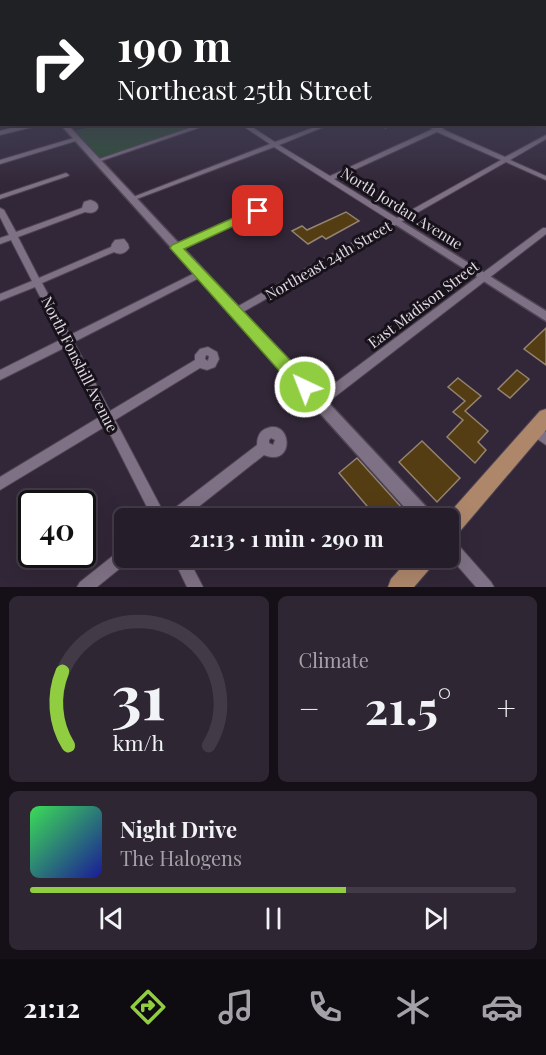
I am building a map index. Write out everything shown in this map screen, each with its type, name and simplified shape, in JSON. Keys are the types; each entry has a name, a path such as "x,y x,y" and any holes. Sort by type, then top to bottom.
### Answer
{"main road":[{"path":"459,518 542,429"},
{"path":"399,587 415,568"}],"street":[{"path":"68,129 416,508"},
{"path":"96,161 192,129"},
{"name":"North Jordan Avenue","path":"250,129 546,317"},
{"path":"132,199 315,129"},
{"path":"329,179 437,130 546,178"},
{"name":"Northeast 24th Street","path":"236,312 546,137"},
{"path":"0,162 76,139"},
{"path":"0,197 66,175"},
{"name":"North Fonshill Avenue","path":"0,210 154,508"},
{"path":"0,241 84,210"},
{"path":"176,248 258,211"},
{"name":"East Madison Street","path":"319,402 546,230"},
{"path":"0,298 114,249"},
{"path":"0,375 200,274"},
{"path":"0,484 200,362"},
{"path":"186,508 264,447"},
{"path":"459,556 486,587"},
{"path":"85,587 114,564"},
{"path":"185,568 195,587"}],"green space":[{"path":"80,129 190,129 99,158 74,131"}],"building":[{"path":"346,212 359,221 326,239 322,236 308,244 292,231 302,226 307,230"},
{"path":"546,328 546,365 524,349"},
{"path":"517,370 529,379 510,398 498,389"},
{"path":"458,378 481,396 465,411 488,431 478,442 486,450 475,463 447,437 463,420 453,412 465,401 448,387"},
{"path":"422,441 460,478 437,502 399,462"},
{"path":"357,458 402,508 369,508 339,473"}],"route":[{"path":"258,211 176,248 305,387"}]}
